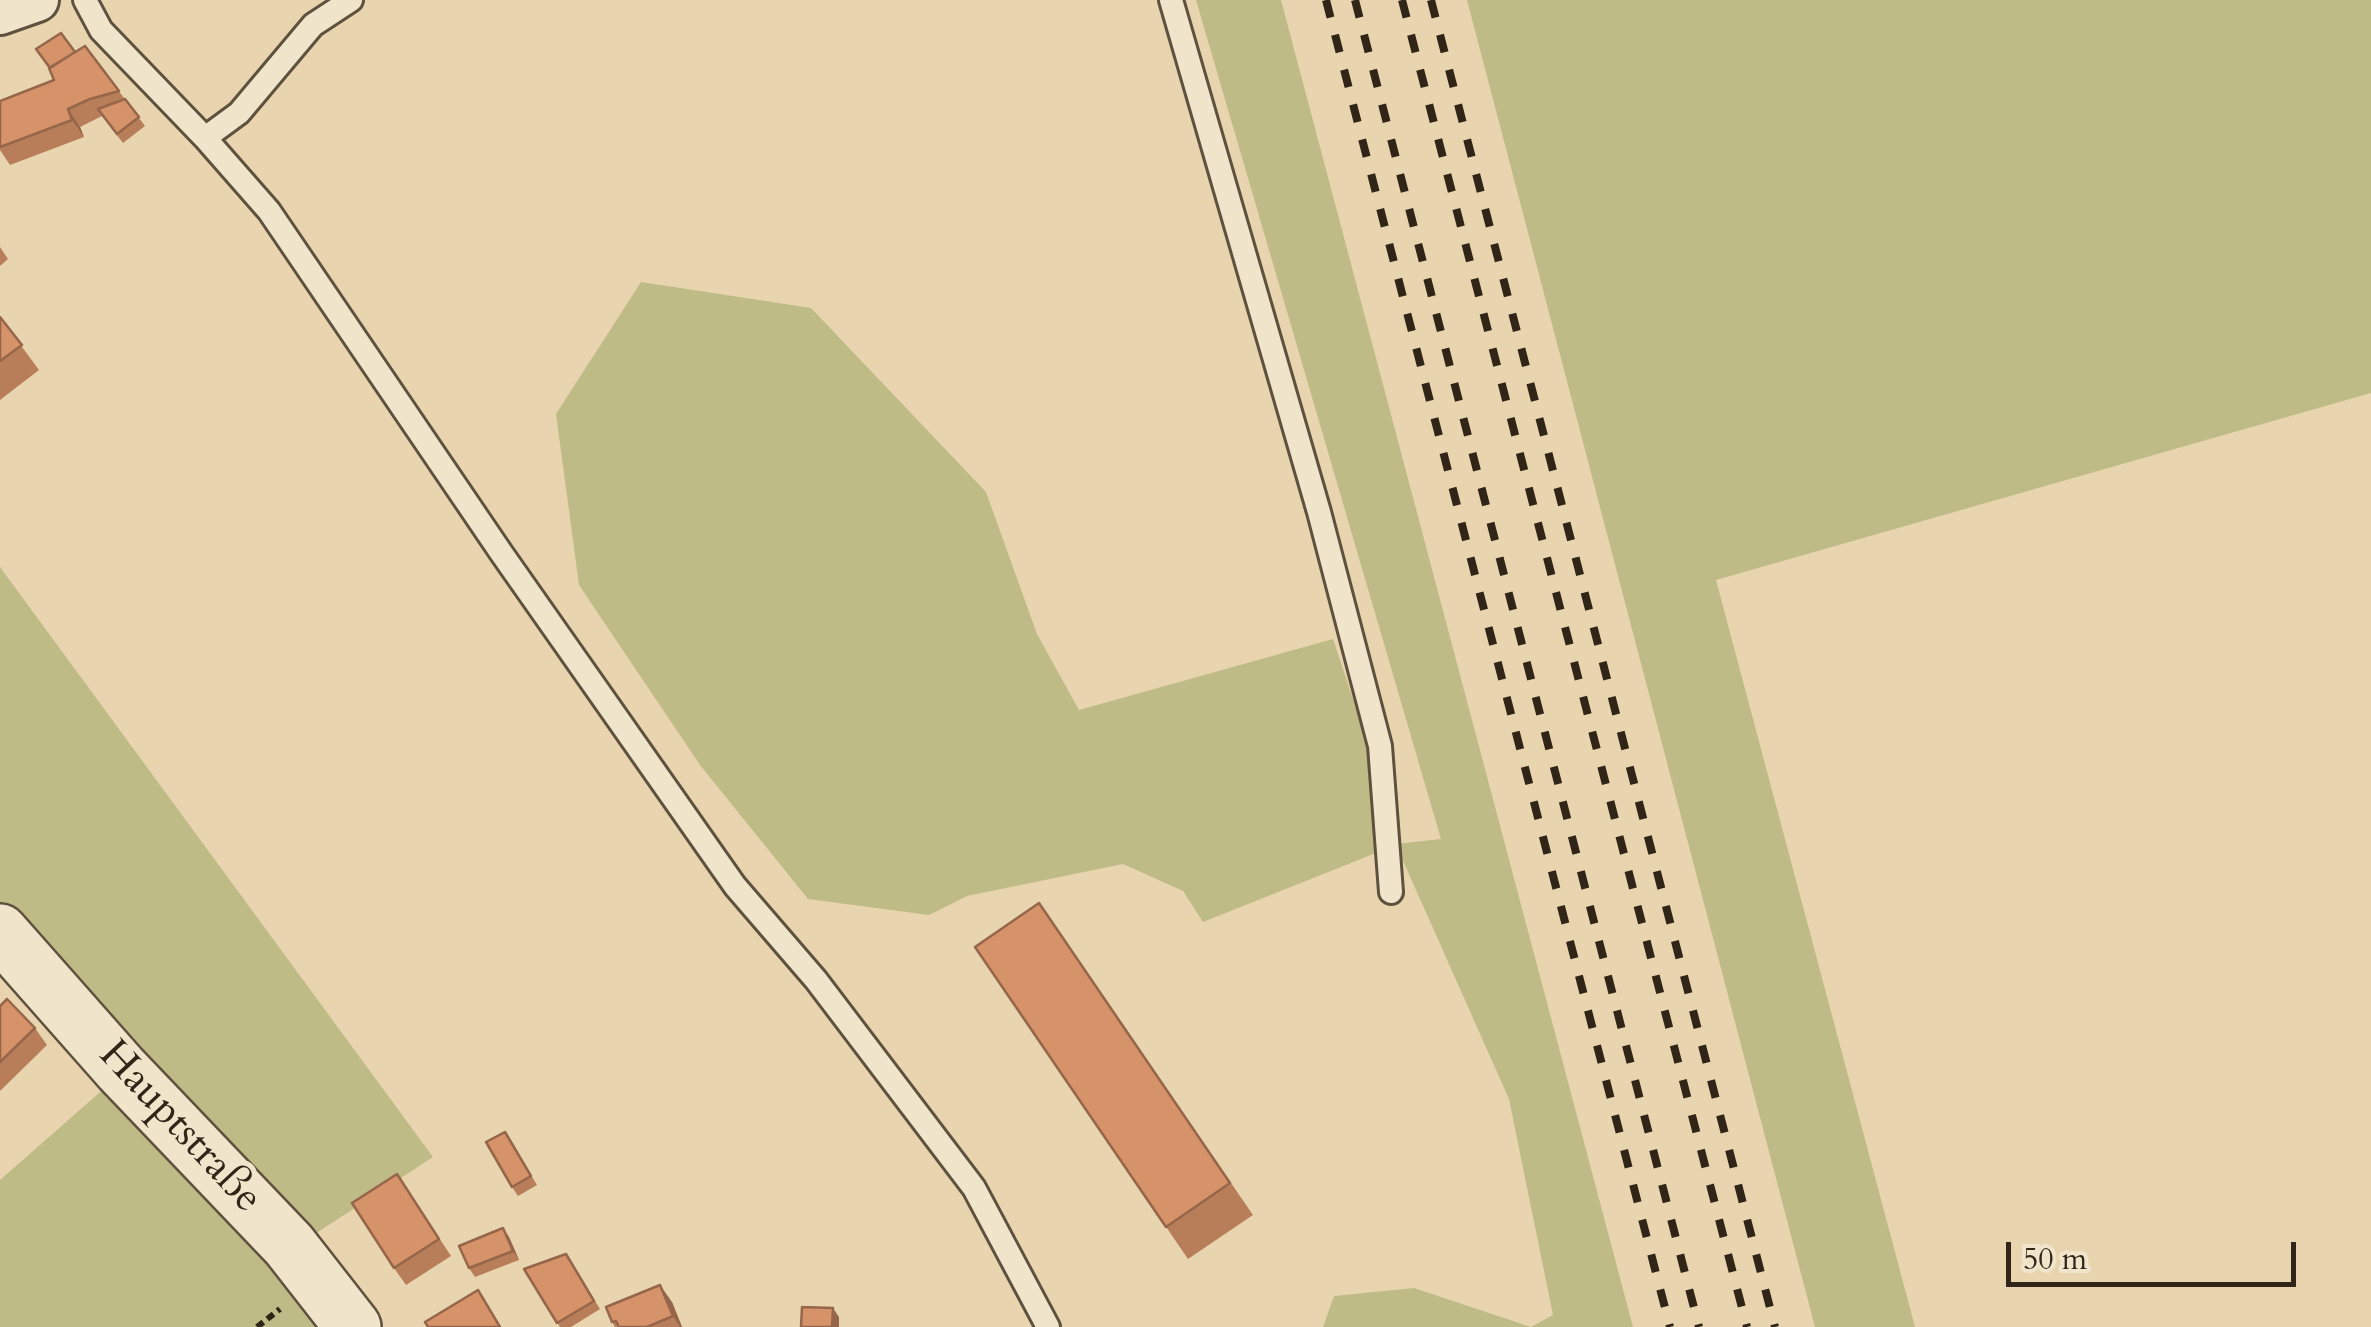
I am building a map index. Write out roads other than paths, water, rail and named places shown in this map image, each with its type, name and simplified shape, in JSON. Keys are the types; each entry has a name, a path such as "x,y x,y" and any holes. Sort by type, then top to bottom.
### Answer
{"street":[{"path":"0,13 37,0"},
{"name":"Hauptstraße","path":"0,932 122,1069 290,1245 353,1327"}],"lane":[{"path":"85,0 101,30 270,211 502,554 734,886 816,980 974,1188 1048,1327"},
{"path":"204,138 240,113 313,25 351,0"},
{"path":"1171,0 1318,512 1380,746 1391,892"}],"railway":[{"path":"1326,0 1670,1327"},
{"path":"1355,0 1699,1327"},
{"path":"1402,0 1747,1327"},
{"path":"1431,0 1775,1327"}]}
